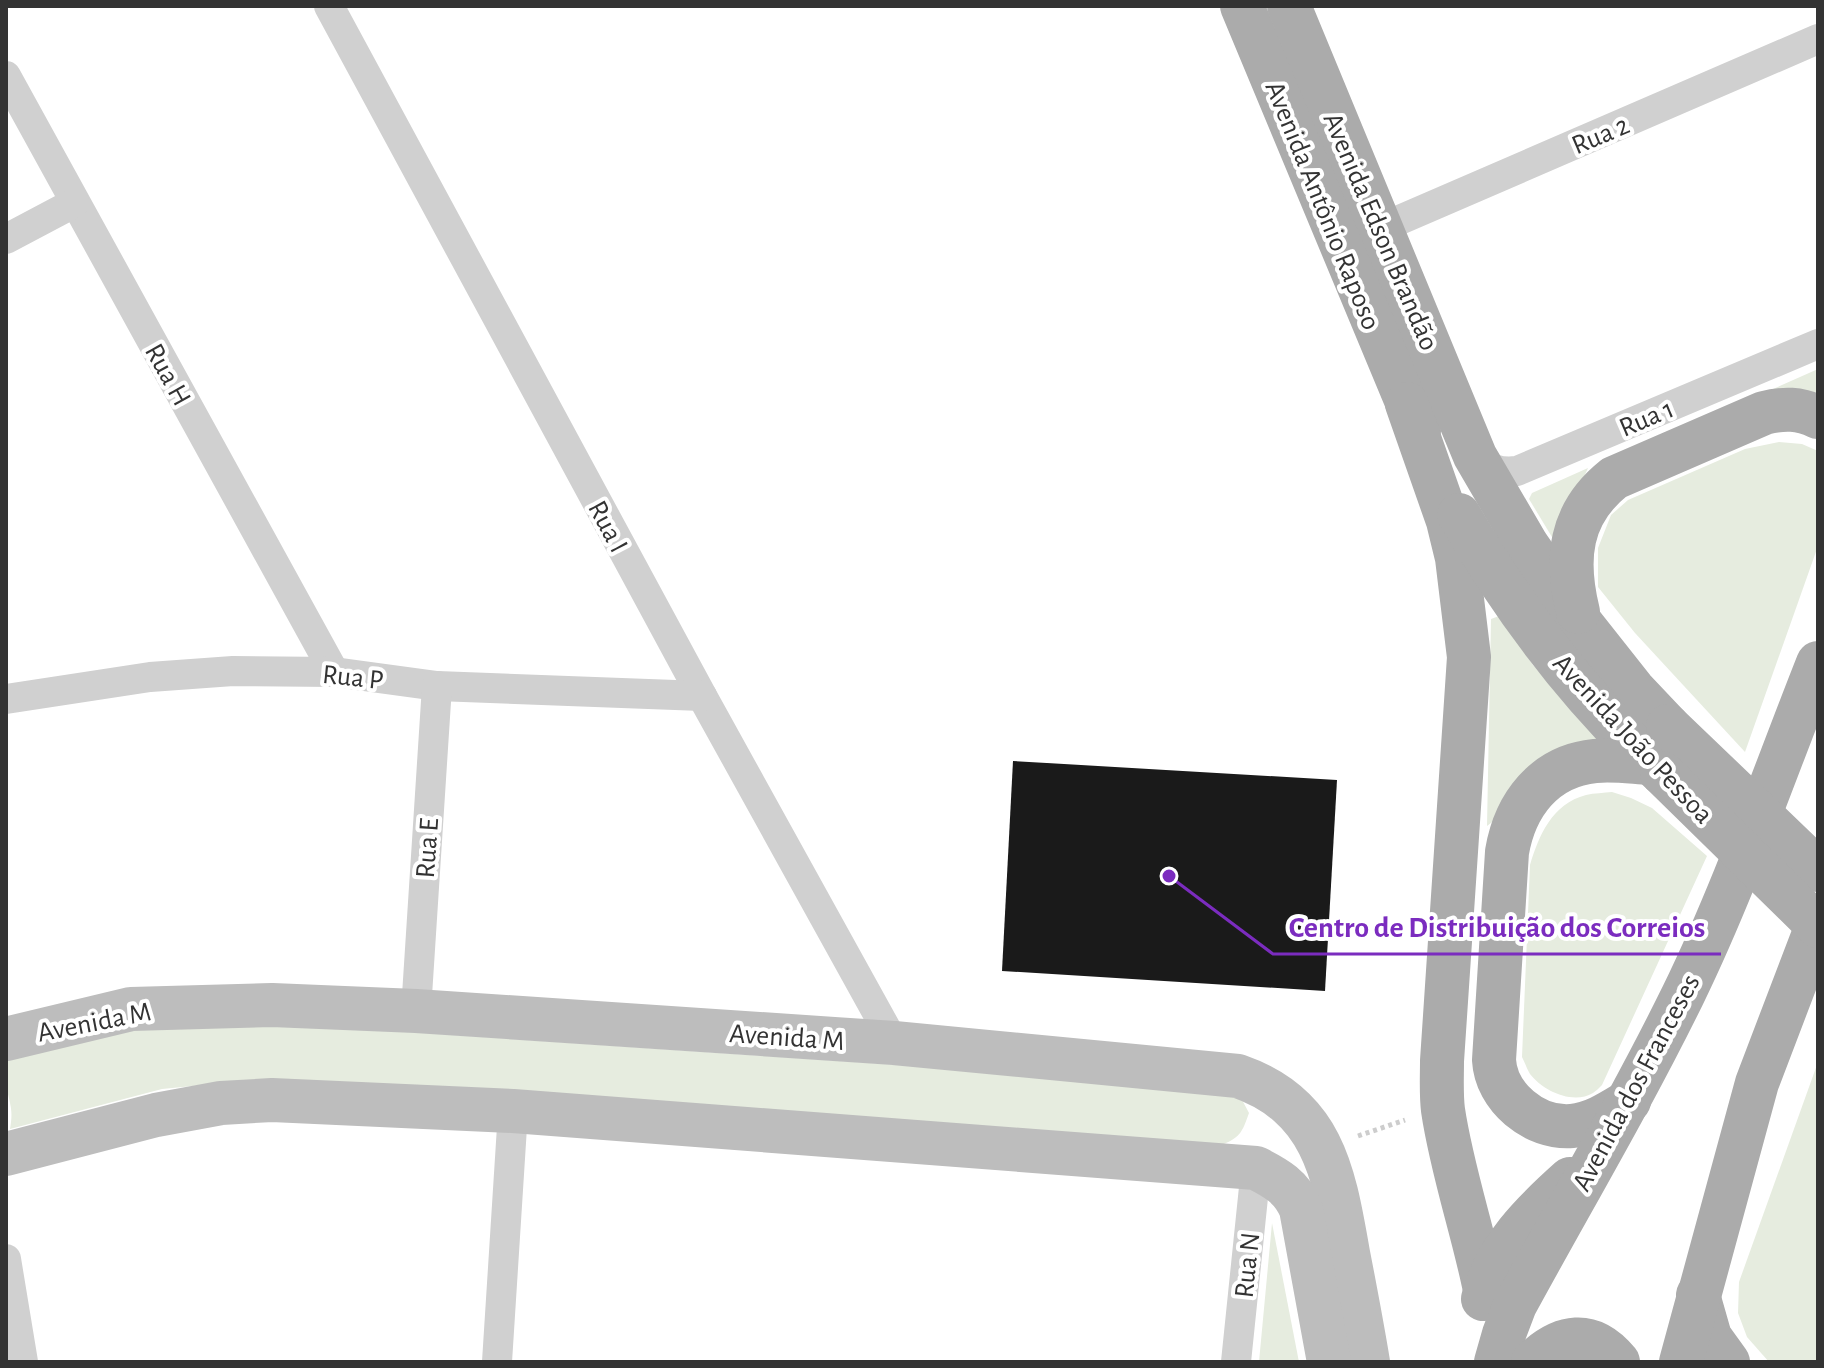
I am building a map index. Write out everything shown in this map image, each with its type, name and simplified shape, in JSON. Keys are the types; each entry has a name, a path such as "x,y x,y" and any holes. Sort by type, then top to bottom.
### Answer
{"main road":[{"name":"Avenida Antônio Raposo","path":"1242,6 1407,404"},
{"name":"Avenida Edson Brandão","path":"1289,6 1475,456"},
{"name":"Avenida João Pessoa","path":"1407,404 1450,498 1485,560 1531,627 1590,701 1818,870"},
{"path":"1407,404 1436,485 1457,558 1469,657 1442,1061 1443,1107 1485,1290"},
{"path":"1580,622 1572,587 1571,551 1576,529 1598,491 1614,478 1764,413 1792,409 1805,410 1818,417"},
{"name":"Avenida João Pessoa","path":"1475,456 1527,545 1580,622 1633,689 1660,754 1818,925"},
{"name":"Avenida dos Franceses","path":"1496,1362 1515,1305 1629,1101 1683,994 1715,924 1818,663"},
{"path":"1629,1101 1586,1123 1560,1126 1538,1120 1525,1112 1499,1082 1494,1060 1505,884 1511,833 1526,801 1539,787 1561,772 1591,761 1660,754"},
{"path":"1681,1362 1757,1083 1818,925"},
{"path":"1470,1362 1485,1290 1504,1251 1541,1205 1599,1154"},
{"path":"1698,1295 1710,1337 1728,1362"},
{"path":"1533,1362 1548,1348 1573,1339 1600,1346 1618,1362"}],"street":[{"name":"Rua I","path":"329,6 702,696 894,1043"},
{"name":"Rua 2","path":"1381,228 1818,39"},
{"name":"Rua H","path":"6,76 334,672"},
{"path":"6,239 74,203"},
{"name":"Rua 1","path":"1475,456 1502,473 1517,471 1818,344"},
{"name":"Rua P","path":"6,699 150,677 233,671 334,672 437,686 702,696"},
{"name":"Rua E","path":"416,1011 437,686"},
{"name":"Avenida M","path":"6,1039 131,1009 272,1005 416,1011 894,1043 1238,1076 1274,1093 1295,1112 1317,1140 1337,1190 1368,1362"},
{"path":"6,1154 156,1115 221,1103 272,1100 513,1111 1256,1168 1278,1178 1298,1199 1329,1362"},
{"path":"497,1362 513,1111"},
{"path":"1256,1168 1317,1140"},
{"name":"Rua N","path":"1236,1362 1256,1168"},
{"path":"6,1259 23,1362"}],"path":[{"path":"1317,1140 1443,1107"}],"shaded area":[{"path":"1818,369 1818,393 1773,389"},
{"path":"1779,442 1802,444 1818,451 1818,546 1745,752 1635,633 1598,587 1598,548 1611,515 1628,500 1745,449"},
{"path":"1588,468 1555,542 1529,499 1532,493"},
{"path":"1499,616 1533,665 1598,740 1487,826 1491,619"},
{"path":"1612,792 1652,808 1707,856 1602,1085 1585,1096 1568,1097 1550,1091 1536,1080 1522,1057 1530,865 1543,832 1556,813 1574,799"},
{"path":"215,1019 1226,1087 1240,1096 1249,1113 1239,1134 1219,1146 234,1082 162,1089 10,1129 6,1057 133,1023"},
{"path":"1818,1062 1818,1362 1769,1362 1747,1337 1738,1313 1739,1282"},
{"path":"1272,1223 1299,1362 1259,1362"}],"building":[{"path":"1013,761 1337,780 1325,991 1002,971"}],"place":[{"name":"Centro de Distribuição dos Correios","path":"1169,876"}]}
